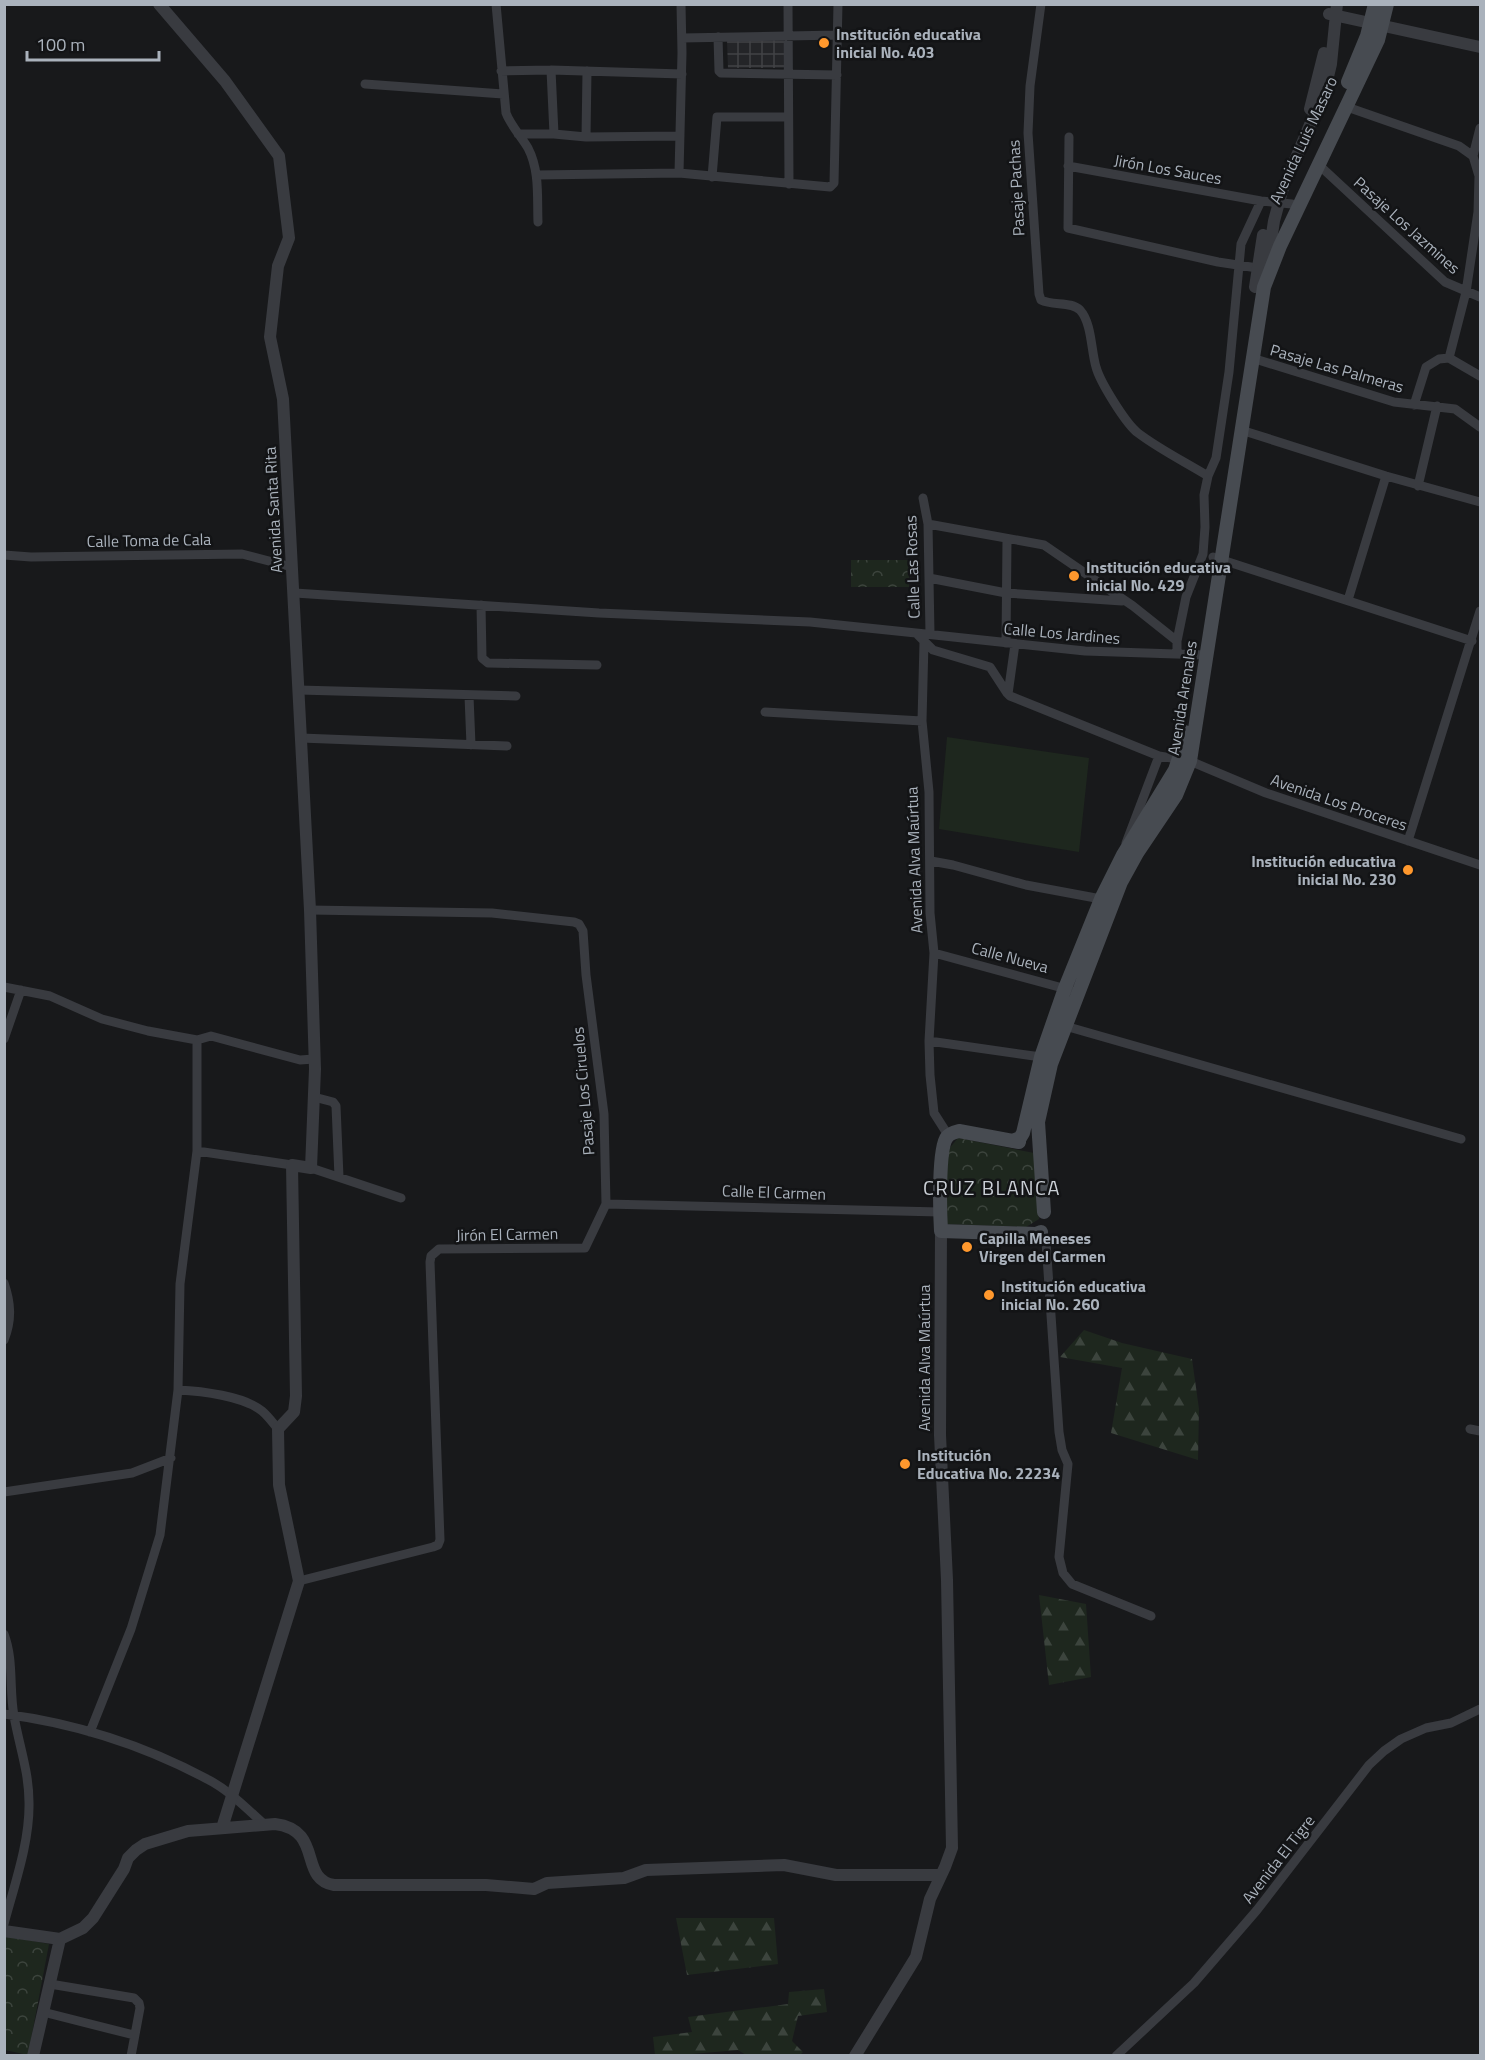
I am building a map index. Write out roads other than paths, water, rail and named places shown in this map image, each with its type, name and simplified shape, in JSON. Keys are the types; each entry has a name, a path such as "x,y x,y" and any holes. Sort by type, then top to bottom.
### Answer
{"main road":[{"name":"Avenida Luis Masaro","path":"1281,203 1320,166 1347,107 1376,25 1376,4"},
{"name":"Avenida Luis Masaro","path":"1259,287 1281,203 1387,4"},
{"name":"Avenida Arenales","path":"1012,1141 1020,1138 1023,1133 1041,1058 1121,882 1137,853 1176,795 1184,761 1216,558 1241,430 1259,287 1280,246 1281,203"},
{"path":"1216,558 1259,287"},
{"name":"Avenida Arenales","path":"1044,1212 1038,1122 1051,1064 1065,1026 1071,990 1101,899 1123,855 1175,770 1184,761"},
{"path":"948,1135 959,1131 1039,1147"},
{"name":"Avenida Alva Maúrtua","path":"941,1231 942,1150 948,1135"},
{"path":"941,1231 1036,1234 1041,1232"}],"street":[{"name":"Avenida Santa Rita","path":"159,4 225,81 279,156 290,238 278,266 270,337 283,397 295,593 310,910 314,1059 311,1168"},
{"path":"496,4 506,113 532,156 537,175 538,222"},
{"path":"679,173 681,4"},
{"path":"788,4 789,184"},
{"path":"537,175 679,173 827,188 834,183 838,4"},
{"name":"Pasaje Pachas","path":"1041,4 1030,86 1028,133 1041,300 1048,303 1073,305 1079,309 1084,315 1095,366 1102,383 1136,431 1208,476"},
{"path":"1176,652 1186,597 1203,554 1204,495 1208,476 1216,458 1229,372 1241,244 1281,203 1325,89 1331,64 1333,9 1376,25 1480,47"},
{"path":"682,38 838,35"},
{"path":"718,37 721,74 837,75"},
{"path":"501,71 551,70 681,74"},
{"path":"551,70 554,134"},
{"path":"586,137 587,71"},
{"path":"365,84 504,94"},
{"path":"1347,107 1459,146 1473,156"},
{"path":"712,177 717,117 788,117"},
{"path":"1449,358 1466,292 1479,190 1479,177 1473,156 1480,128"},
{"path":"518,134 586,137 680,136"},
{"path":"1069,137 1068,228 1238,265 1264,266"},
{"name":"Jirón Los Sauces","path":"1068,166 1281,203"},
{"name":"Pasaje Los Jazmines","path":"1320,166 1445,282 1480,297"},
{"name":"Pasaje Las Palmeras","path":"1251,358 1394,402 1455,409 1480,427"},
{"path":"1414,405 1426,367 1438,359 1449,358 1480,376"},
{"path":"1418,486 1437,406"},
{"path":"1241,430 1418,486 1480,502"},
{"path":"1348,600 1386,476"},
{"name":"Calle Las Rosas","path":"923,498 928,525 927,638"},
{"path":"928,525 1044,545 1133,606 1177,641"},
{"path":"1007,539 1006,593 1010,644 1008,694"},
{"name":"Calle Toma de Cala","path":"4,555 31,557 242,554 292,567"},
{"path":"1216,558 1472,641"},
{"path":"929,578 1006,593 1125,602"},
{"name":"Calle Los Jardines","path":"295,593 599,613 810,622 916,633 927,638 1085,651 1202,654"},
{"path":"481,605 482,658 485,662 597,664"},
{"path":"1408,841 1480,611"},
{"path":"927,638 933,650 990,667 1008,694"},
{"name":"Avenida Alva Maúrtua","path":"927,638 922,721 929,792 930,913 934,953 929,1041 933,1108 948,1135"},
{"path":"299,690 516,696"},
{"name":"Avenida Los Proceres","path":"1008,694 1159,756 1184,761 1266,793 1480,865"},
{"path":"469,696 471,744"},
{"path":"765,712 922,721"},
{"path":"301,738 507,746"},
{"path":"1123,855 1130,829 1159,756"},
{"path":"931,861 1026,885 1101,899"},
{"name":"Pasaje Los Ciruelos","path":"310,910 492,913 574,922 581,926 604,1114 606,1204 585,1248"},
{"name":"Calle Nueva","path":"934,953 1071,990"},
{"path":"4,987 50,996 102,1019 148,1031 197,1040 211,1036 300,1060 314,1059"},
{"path":"4,1039 21,990"},
{"path":"1065,1026 1461,1139"},
{"path":"90,1732 131,1629 160,1535 178,1390 180,1284 197,1151 197,1040"},
{"path":"929,1041 1041,1058"},
{"path":"314,1097 333,1102 336,1106 339,1177"},
{"path":"197,1151 311,1168 401,1198"},
{"path":"278,1429 294,1412 296,1396 292,1165"},
{"name":"Calle El Carmen","path":"606,1204 730,1205 940,1212"},
{"path":"1044,1212 1041,1232 1046,1242 1059,1432 1062,1450 1068,1464 1059,1557 1064,1573 1072,1584 1151,1616"},
{"name":"Avenida Alva Maúrtua","path":"855,2055 916,1957 930,1899 951,1848 947,1580 940,1435 941,1231"},
{"name":"Jirón El Carmen","path":"299,1581 438,1545 440,1540 431,1256 439,1250 585,1248"},
{"path":"4,1283 10,1303 10,1321 4,1340"},
{"path":"178,1390 203,1392 236,1399 261,1410 278,1429 279,1485 299,1581 222,1828"},
{"path":"1470,1429 1480,1431"},
{"path":"4,1492 132,1473 171,1458"},
{"path":"4,1634 9,1646 9,1715 26,1768 30,1803 23,1849 4,1924"},
{"name":"Avenida El Tigre","path":"1116,2055 1202,1974 1257,1910 1370,1765 1384,1751 1401,1739 1426,1728 1451,1723 1480,1709"},
{"path":"9,1715 64,1724 152,1754 208,1779 231,1795 265,1825"},
{"path":"4,1930 60,1939 83,1928 93,1918 124,1869 128,1858 145,1844 188,1831 265,1825 286,1826 296,1830 303,1838 318,1876 328,1884 334,1885 486,1885 534,1889 547,1883 624,1878 646,1870 784,1865 836,1875 941,1875"},
{"path":"33,2055 60,1939"},
{"path":"50,1984 134,1998 140,2008 131,2055"},
{"path":"43,2012 135,2035"}],"place":[{"name":"Institución educativa inicial No. 403","path":"824,43"},
{"name":"Institución educativa inicial No. 429","path":"1074,576"},
{"name":"Institución educativa inicial No. 230","path":"1408,870"},
{"name":"Capilla Meneses Virgen del Carmen","path":"967,1247"},
{"name":"Institución educativa inicial No. 260","path":"989,1295"},
{"name":"Institución Educativa No. 22234","path":"905,1464"}],"district":[{"name":"CRUZ BLANCA","path":"992,1188"}]}
